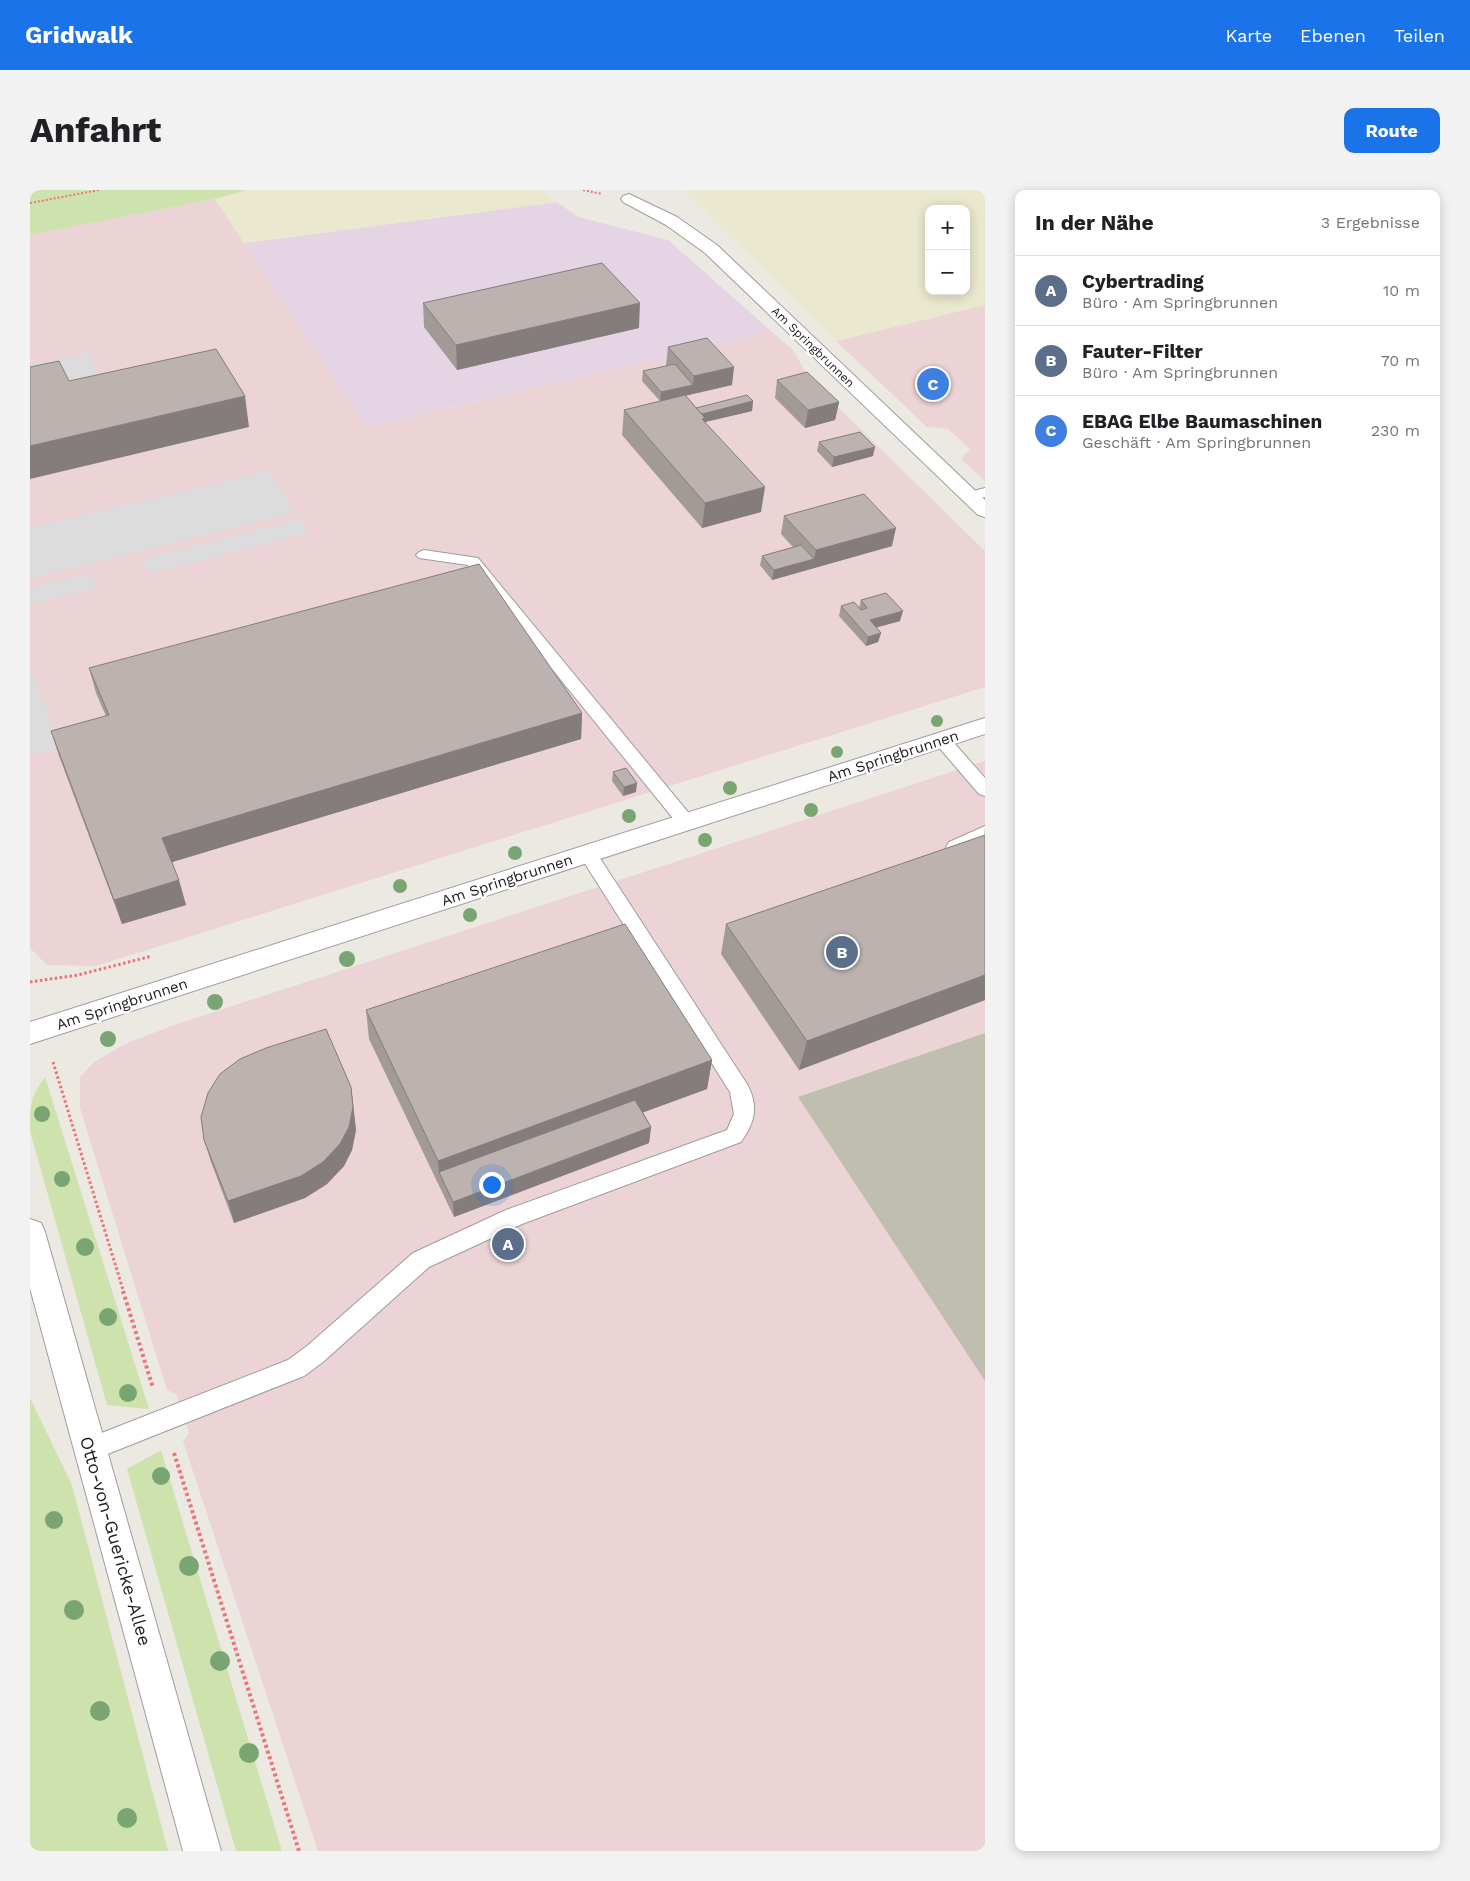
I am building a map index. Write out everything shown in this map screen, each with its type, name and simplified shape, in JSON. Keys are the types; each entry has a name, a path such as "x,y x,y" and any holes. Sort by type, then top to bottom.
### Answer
{"street":[{"name":"Am Springbrunnen","path":"629,199 667,216 690,231 711,249 977,494 985,511"},
{"name":"Am Springbrunnen","path":"30,1033 985,726"},
{"name":"Otto-von-Guericke-Allee","path":"30,1232 202,1851"}],"lane":[{"path":"424,555 473,561 686,822"},
{"path":"942,740 985,790"},
{"path":"941,852 978,838 985,833"},
{"path":"90,1449 296,1368 315,1354 421,1260 514,1217 734,1136 744,1122 746,1110 740,1090 588,854"}],"path":[{"path":"30,203 99,190"}],"shaded area":[{"path":"247,190 541,190 557,202 244,243 215,199"},
{"path":"683,190 985,190 985,305 836,341"},
{"path":"215,199 368,427 771,331 793,350 810,380 985,551 985,687 96,966 47,965 30,948 30,235"},
{"path":"557,202 578,217 668,240 771,331 367,427 244,243"},
{"path":"985,305 985,481 961,459 970,449 948,429 927,427 836,341"},
{"path":"89,352 98,374 30,390 30,365"},
{"path":"270,470 294,513 30,578 30,528"},
{"path":"300,519 308,533 149,574 142,559"},
{"path":"91,573 97,588 30,604 30,588"},
{"path":"30,666 61,748 31,756 30,754"},
{"path":"985,761 985,1033 798,1097 985,1381 985,1851 318,1851 183,1441 189,1433 176,1394 167,1390 80,1108 80,1077 94,1062 123,1045 171,1026"},
{"path":"985,1033 985,1381 798,1097"}],"green space":[{"path":"30,190 247,190 215,199 30,235"},
{"path":"45,1077 149,1409 107,1405 30,1131 32,1102 36,1091"},
{"path":"30,1398 72,1485 168,1851 30,1851"},
{"path":"161,1450 282,1851 236,1851 127,1469"}],"building":[{"path":"602,263 640,303 456,345 423,303"},
{"path":"707,338 734,367 694,376 668,347"},
{"path":"216,349 245,396 30,446 30,367 59,361 69,381"},
{"path":"675,364 693,385 661,392 643,371"},
{"path":"807,372 839,402 808,410 777,380"},
{"path":"685,395 705,418 702,419 765,487 705,503 624,410"},
{"path":"747,395 753,401 702,414 696,408"},
{"path":"860,432 875,447 834,457 819,442"},
{"path":"864,494 896,528 816,550 784,516"},
{"path":"801,545 814,559 774,570 762,556"},
{"path":"479,564 582,713 162,838 179,880 114,900 51,731 109,715 89,668"},
{"path":"886,593 903,611 870,620 881,633 868,637 841,606 854,602 861,610 867,608 861,600"},
{"path":"626,768 637,783 624,787 613,772"},
{"path":"985,835 985,975 807,1041 726,924"},
{"path":"625,924 712,1060 438,1161 366,1010"},
{"path":"326,1029 351,1087 353,1107 349,1127 340,1144 323,1162 301,1176 228,1201 204,1140 201,1117 208,1093 220,1074 240,1059 266,1048"},
{"path":"635,1100 651,1127 453,1202 439,1172"}],"place":[{"name":"EBAG Elbe Baumaschinen","path":"933,384"},
{"name":"Fauter-Filter","path":"842,952"},
{"name":"Cybertrading","path":"508,1244"}]}
